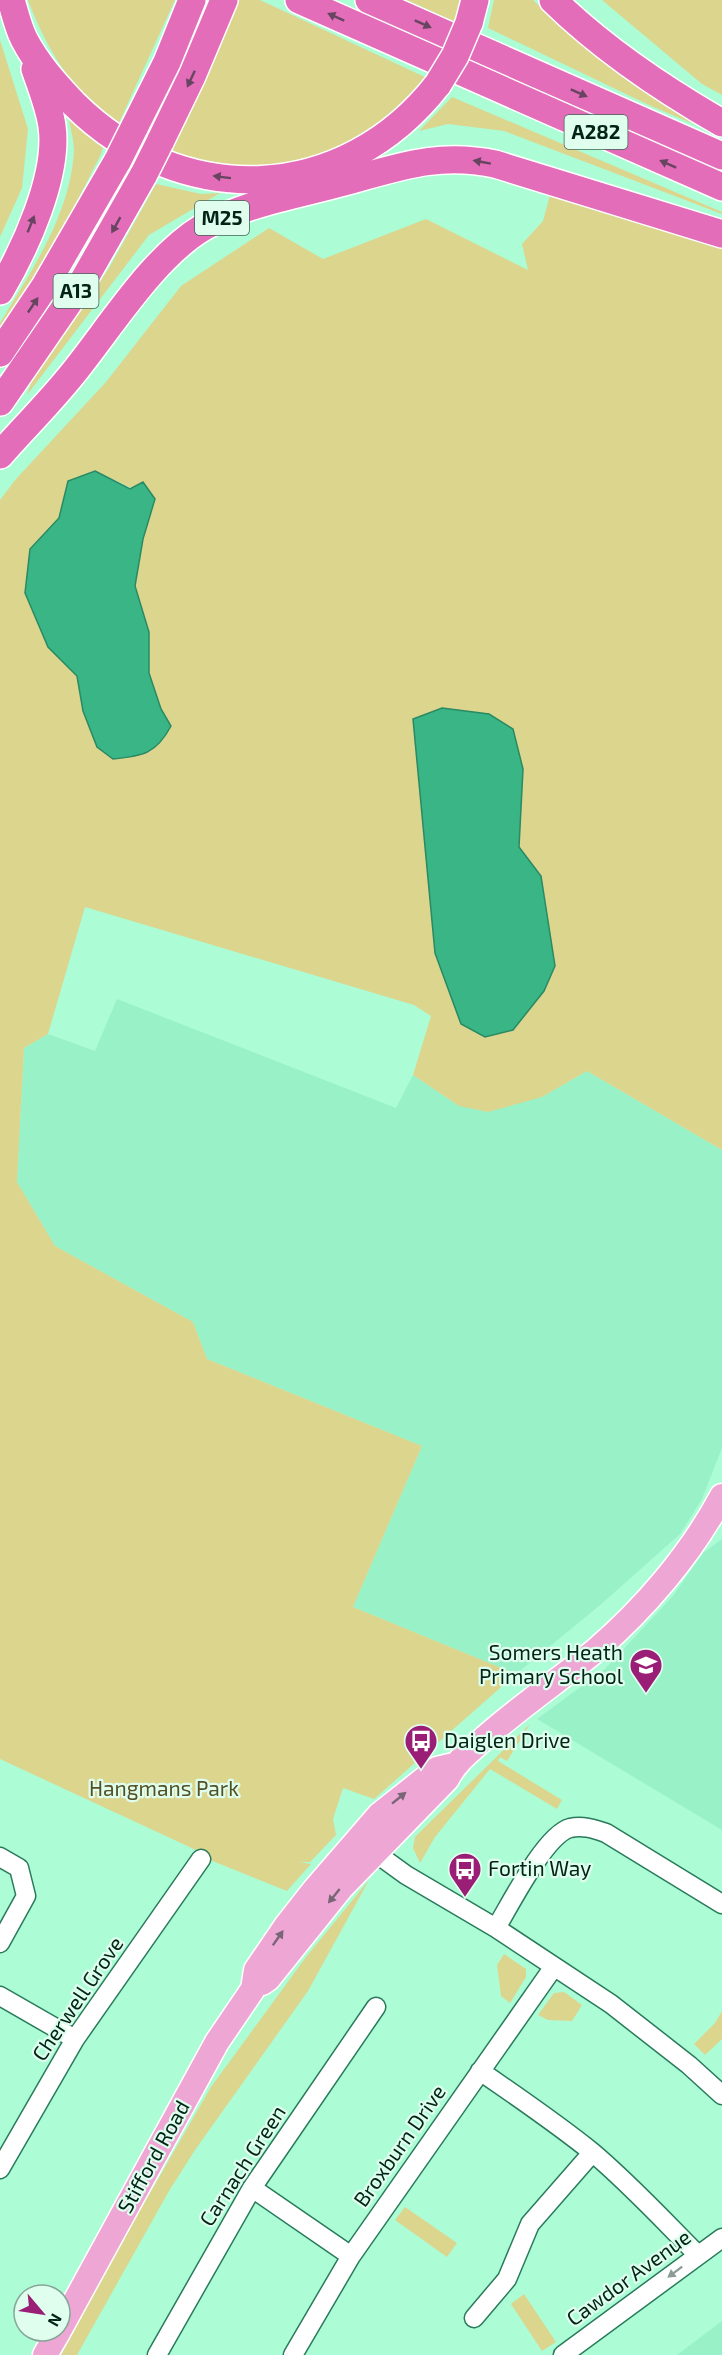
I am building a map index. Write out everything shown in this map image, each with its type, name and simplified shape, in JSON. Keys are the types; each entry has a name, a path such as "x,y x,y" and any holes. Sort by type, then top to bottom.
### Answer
{"highway":[{"path":"3,0 43,69 60,89 96,123 130,148 175,167 219,177 247,180 312,172 359,153 393,131 420,106 438,84 455,56 472,11"},
{"path":"0,291 45,191 53,152 49,111 11,0"},
{"name":"A13","path":"0,402 82,282 144,174 192,76 224,0"},
{"name":"A282","path":"299,0 722,187"},
{"path":"369,0 722,156"},
{"path":"553,0 631,66 722,123"},
{"path":"572,0 641,58 722,111"},
{"name":"A13","path":"0,353 45,286 118,160 167,62 190,7"},
{"path":"0,444 67,363 135,270 161,240 196,214 220,202 312,172 426,141 470,141 502,147 722,221"},
{"name":"M25","path":"0,455 69,378 164,258 202,228 236,212 407,165 434,159 460,159 495,164 722,234"}],"main road":[{"name":"Stifford Road","path":"72,2306 218,2042 253,1989 256,1970 286,1926 366,1846 379,1815 436,1769 454,1765 506,1719 594,1651 627,1621 662,1583 705,1525 722,1496"}],"street":[{"path":"496,1928 544,1849 568,1828 590,1827 606,1833 722,1904"},
{"path":"366,1846 611,2004 689,2065 722,2095"},
{"path":"0,1857 19,1868 26,1896 0,1942"},
{"name":"Cherwell Grove","path":"0,2169 75,2039 201,1859"},
{"name":"Broxburn Drive","path":"293,2355 351,2256 553,1968"},
{"path":"0,1996 75,2039"},
{"name":"Carnach Green","path":"157,2355 252,2188 376,2007"},
{"path":"480,2071 537,2110 592,2153 641,2196 698,2255"},
{"path":"474,2318 507,2279 530,2224 592,2153"},
{"path":"252,2188 351,2256"},
{"name":"Cawdor Avenue","path":"562,2355 722,2238"}],"shaded area":[{"path":"95,471 130,489 143,482 155,499 143,539 135,586 149,632 149,673 161,709 171,726 160,743 148,752 133,757 113,759 97,747 83,711 77,676 48,647 25,593 30,549 59,518 68,481"},
{"path":"442,708 489,714 513,729 523,769 519,847 541,876 555,966 544,991 513,1030 485,1037 461,1024 435,953 413,719"},
{"path":"117,999 396,1108 413,1075 459,1106 542,1097 587,1071 722,1150 722,1448 702,1499 680,1534 599,1606 516,1674 353,1607 422,1446 207,1359 193,1322 55,1246 17,1182 24,1048 48,1034 95,1051"},
{"name":"Somers Heath Primary School","path":"722,1539 722,1830 537,1719 605,1669 673,1596 703,1553"},
{"path":"722,2321 722,2355 677,2355"}],"green space":[{"path":"28,0 175,0 118,125 88,99 64,70 44,37"},
{"path":"237,0 260,0 427,78 372,134 304,161 258,168 236,167 191,159 169,150"},
{"path":"406,0 461,0 455,22"},
{"path":"494,0 533,0 583,46 632,84 722,136 651,106 488,28"},
{"path":"602,0 722,0 722,95 702,84"},
{"path":"0,40 28,129 22,188 0,237"},
{"path":"452,97 722,212 722,214 504,131 448,124 419,131"},
{"path":"68,115 103,147 101,154 58,239 0,329 0,323 48,241 65,197 74,151"},
{"path":"156,184 201,194 220,193 149,235 27,395 31,383 109,268"},
{"name":"Hangmans Park","path":"550,195 722,239 722,1150 587,1071 542,1097 488,1112 459,1106 413,1075 431,1016 414,1005 85,907 48,1034 24,1048 17,1182 55,1246 193,1322 207,1359 422,1446 353,1607 516,1674 374,1799 343,1788 333,1819 336,1835 310,1862 300,1862 311,1864 287,1891 210,1860 198,1851 0,1759 0,500 16,479 106,382 181,286 269,228 323,259 426,219 528,270 522,244 543,221","holes":["95,471 155,499 143,539 135,586 149,632 149,673 161,709 171,726 83,711 77,676 48,647 30,549 59,518 68,481","523,769 519,847 541,877 461,1024"]},
{"path":"530,1724 507,1761 500,1757 498,1761 562,1800 557,1809 490,1769 435,1837 420,1863 413,1848 415,1837"},
{"path":"369,1880 308,1991 195,2150 169,2191 77,2355 61,2355 67,2343 72,2343 72,2334 112,2259 211,2087 306,1957"},
{"path":"504,1954 526,1969 526,1977 510,2003 501,1996 497,1965"},
{"path":"564,1992 582,2005 572,2021 548,2020 538,2015 554,1993"},
{"path":"722,2011 722,2039 705,2055 694,2044 715,2023"},
{"path":"405,2207 457,2243 447,2257 395,2220"},
{"path":"524,2294 556,2342 542,2351 511,2304"}],"place":[{"name":"Somers Heath Primary School","path":"646,1694"},
{"name":"Daiglen Drive","path":"421,1770"},
{"name":"Fortin Way","path":"465,1898"}]}
